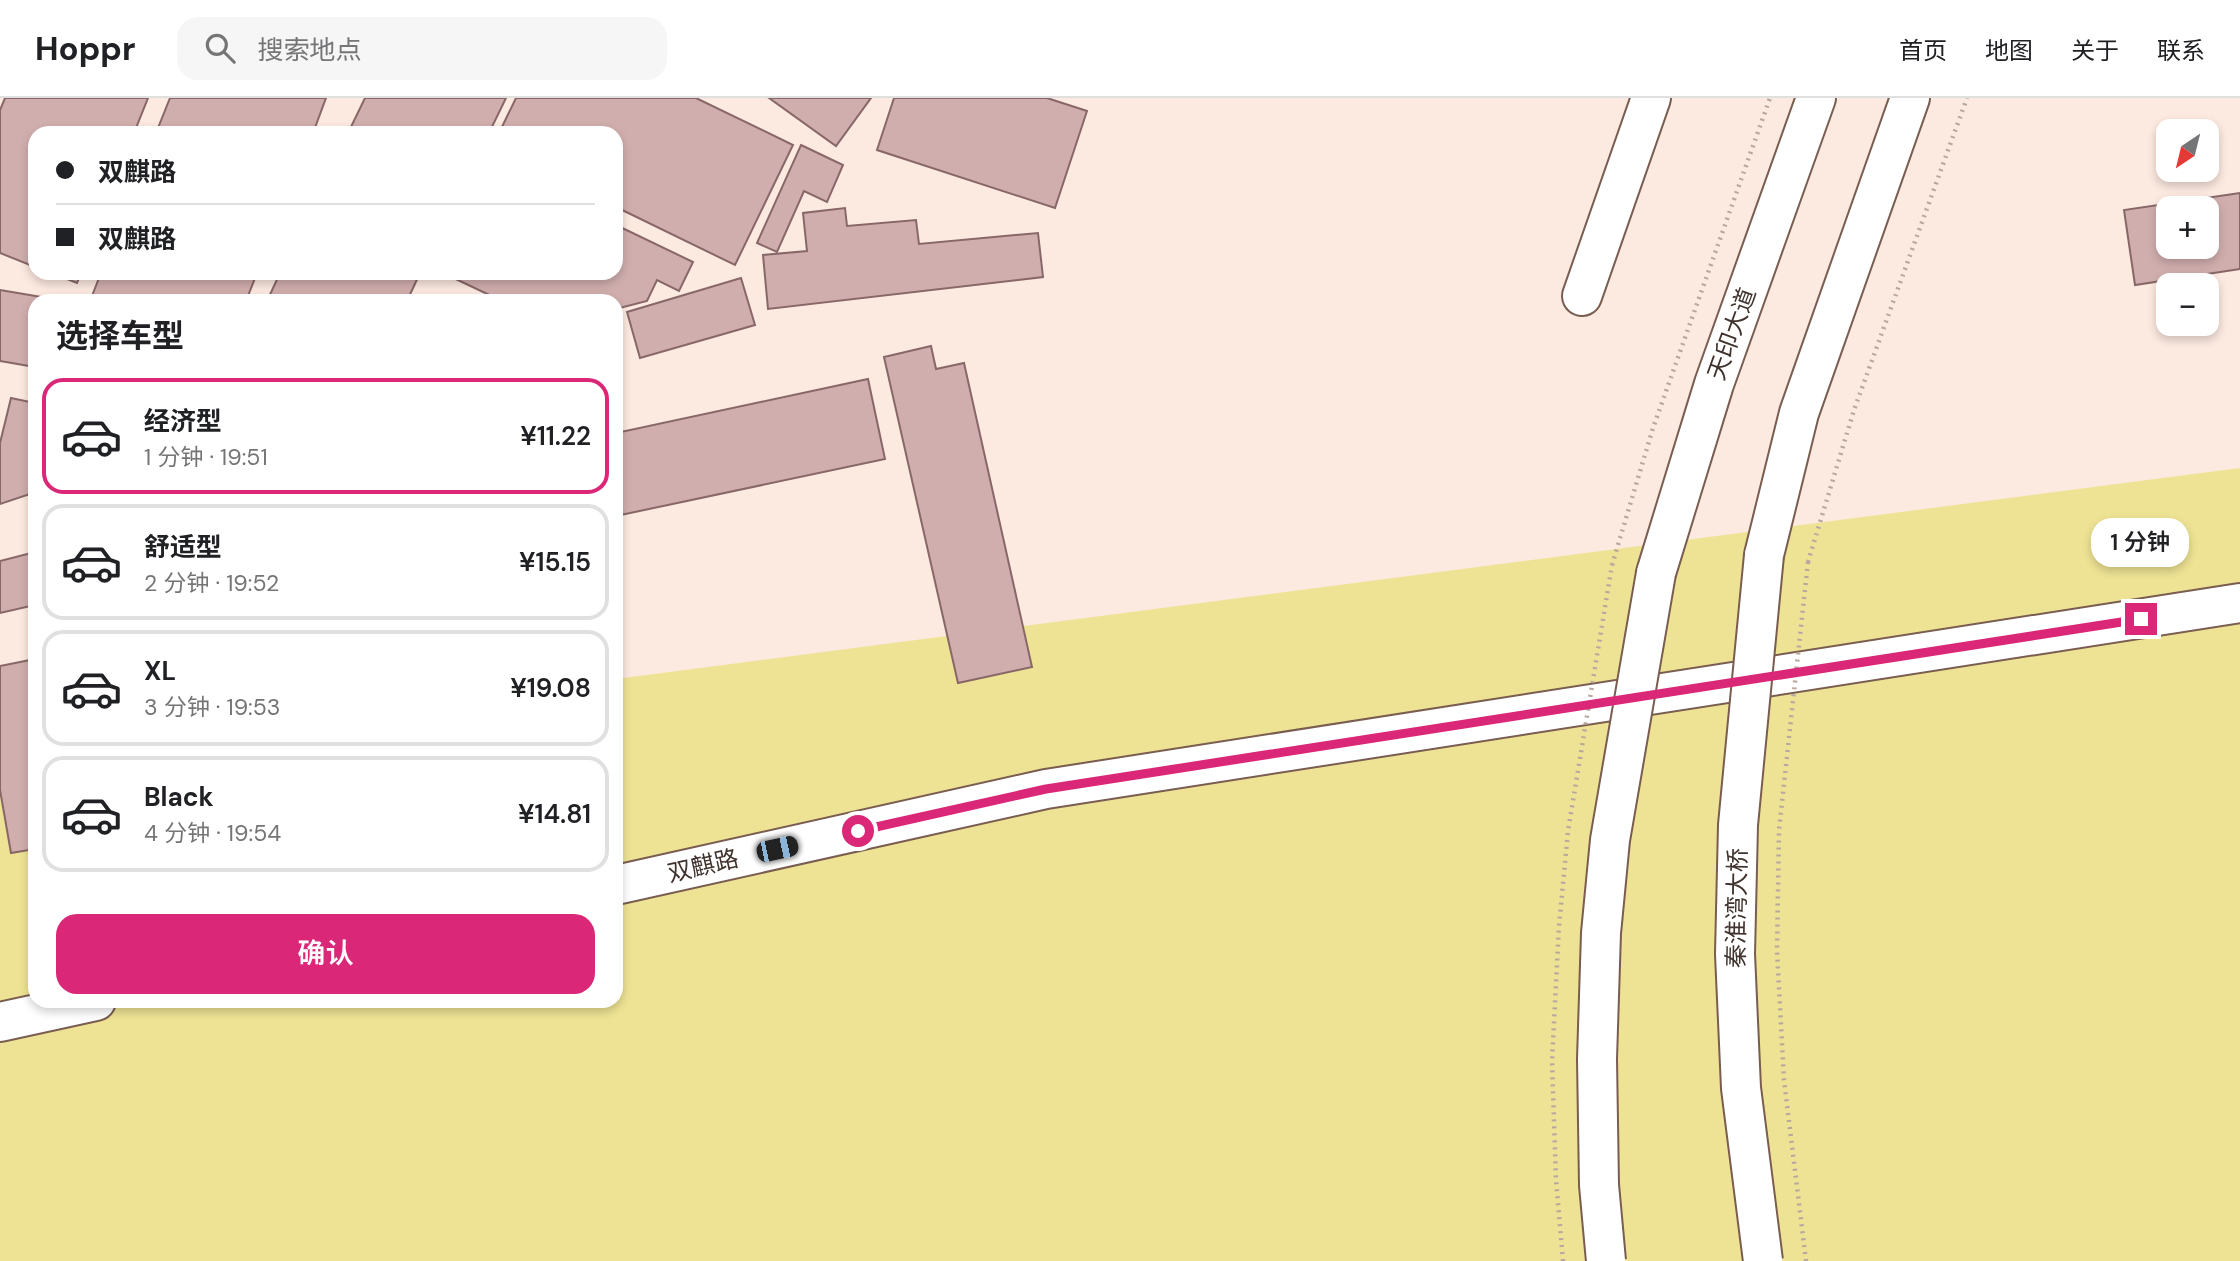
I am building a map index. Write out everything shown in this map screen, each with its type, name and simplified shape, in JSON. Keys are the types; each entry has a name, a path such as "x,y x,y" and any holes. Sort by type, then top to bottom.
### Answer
{"main road":[{"path":"1582,296 1651,98"},
{"name":"天印大道","path":"1606,1261 1599,1185 1597,1059 1601,933 1610,840 1656,573 1714,384 1816,98"},
{"name":"秦淮湾大桥","path":"1763,1261 1741,1088 1735,954 1738,825 1764,555 1799,413 1910,98"},
{"name":"双麒路","path":"623,883 1046,789 2240,603"},
{"path":"0,1022 64,1008"}],"path":[{"path":"1612,565 1653,428 1770,98"},
{"path":"1806,1261 1784,1080 1777,951 1779,830 1808,562 1854,410 1967,98"}],"shaded area":[{"path":"2240,468 2240,1261 0,1261 0,759 28,755 28,1008 623,1008 623,678"}],"building":[{"path":"5,98 148,98 137,126 28,126 28,264 0,253 0,110"},
{"path":"170,98 326,98 316,126 159,126"},
{"path":"365,98 506,98 492,126 351,126"},
{"path":"516,98 696,98 793,145 735,265 623,210 623,126 502,126"},
{"path":"769,98 871,98 836,146"},
{"path":"894,98 1047,98 1087,111 1055,208 877,150"},
{"path":"801,145 843,165 827,202 804,191 777,252 757,243"},
{"path":"2240,193 2240,269 2214,273 2156,273 2156,282 2135,285 2124,210 2156,205 2156,259 2219,259 2219,196"},
{"path":"845,208 847,226 916,220 919,244 1038,233 1043,277 768,309 763,255 807,251 803,213"},
{"path":"623,228 693,262 679,291 657,280 647,301 623,307 623,294 487,294 458,280 623,280"},
{"path":"741,278 755,325 640,358 627,312"},
{"path":"98,280 254,280 249,294 93,294"},
{"path":"277,280 417,280 410,294 270,294"},
{"path":"0,290 28,295 28,366 0,361"},
{"path":"931,346 936,369 964,363 1032,667 958,683 884,357"},
{"path":"868,379 885,459 623,515 623,432"},
{"path":"11,398 28,402 28,495 0,504 0,443"},
{"path":"28,554 28,607 0,613 0,561"},
{"path":"28,660 28,850 11,853 0,790 0,666"}],"route":[{"path":"858,831 1046,789 2141,619"}]}
